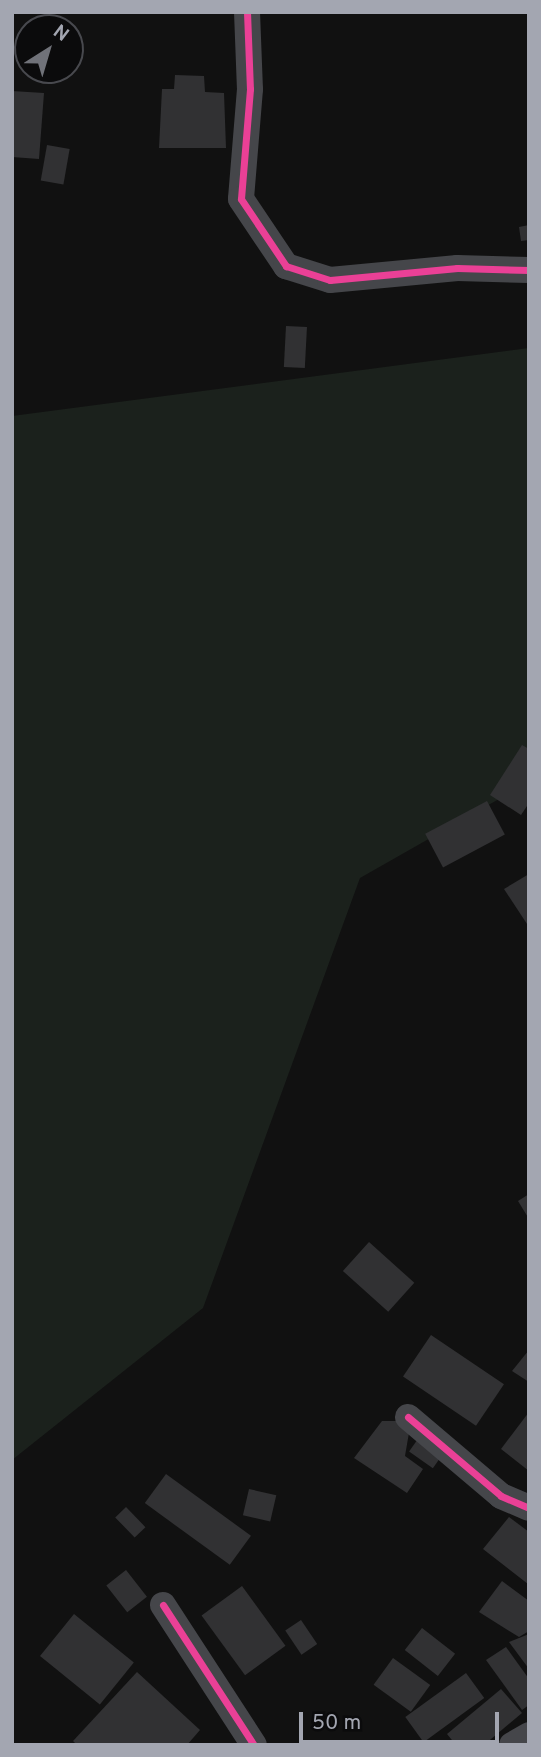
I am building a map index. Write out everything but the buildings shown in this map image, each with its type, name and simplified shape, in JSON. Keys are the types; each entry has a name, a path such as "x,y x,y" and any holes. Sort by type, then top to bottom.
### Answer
{"street":[{"path":"247,12 250,89 242,199 286,266 330,281 457,268 529,270"},
{"path":"408,1416 501,1496 529,1508"},
{"path":"163,1605 254,1745"},
{"path":"512,1745 529,1735"}],"shaded area":[{"path":"529,348 529,782 360,878 203,1308 12,1460 12,416"}],"cycle path":[{"path":"247,12 250,89 241,199 286,266 330,280 457,268 529,270"},
{"path":"408,1417 501,1496 529,1508"},
{"path":"163,1605 254,1745"}]}
